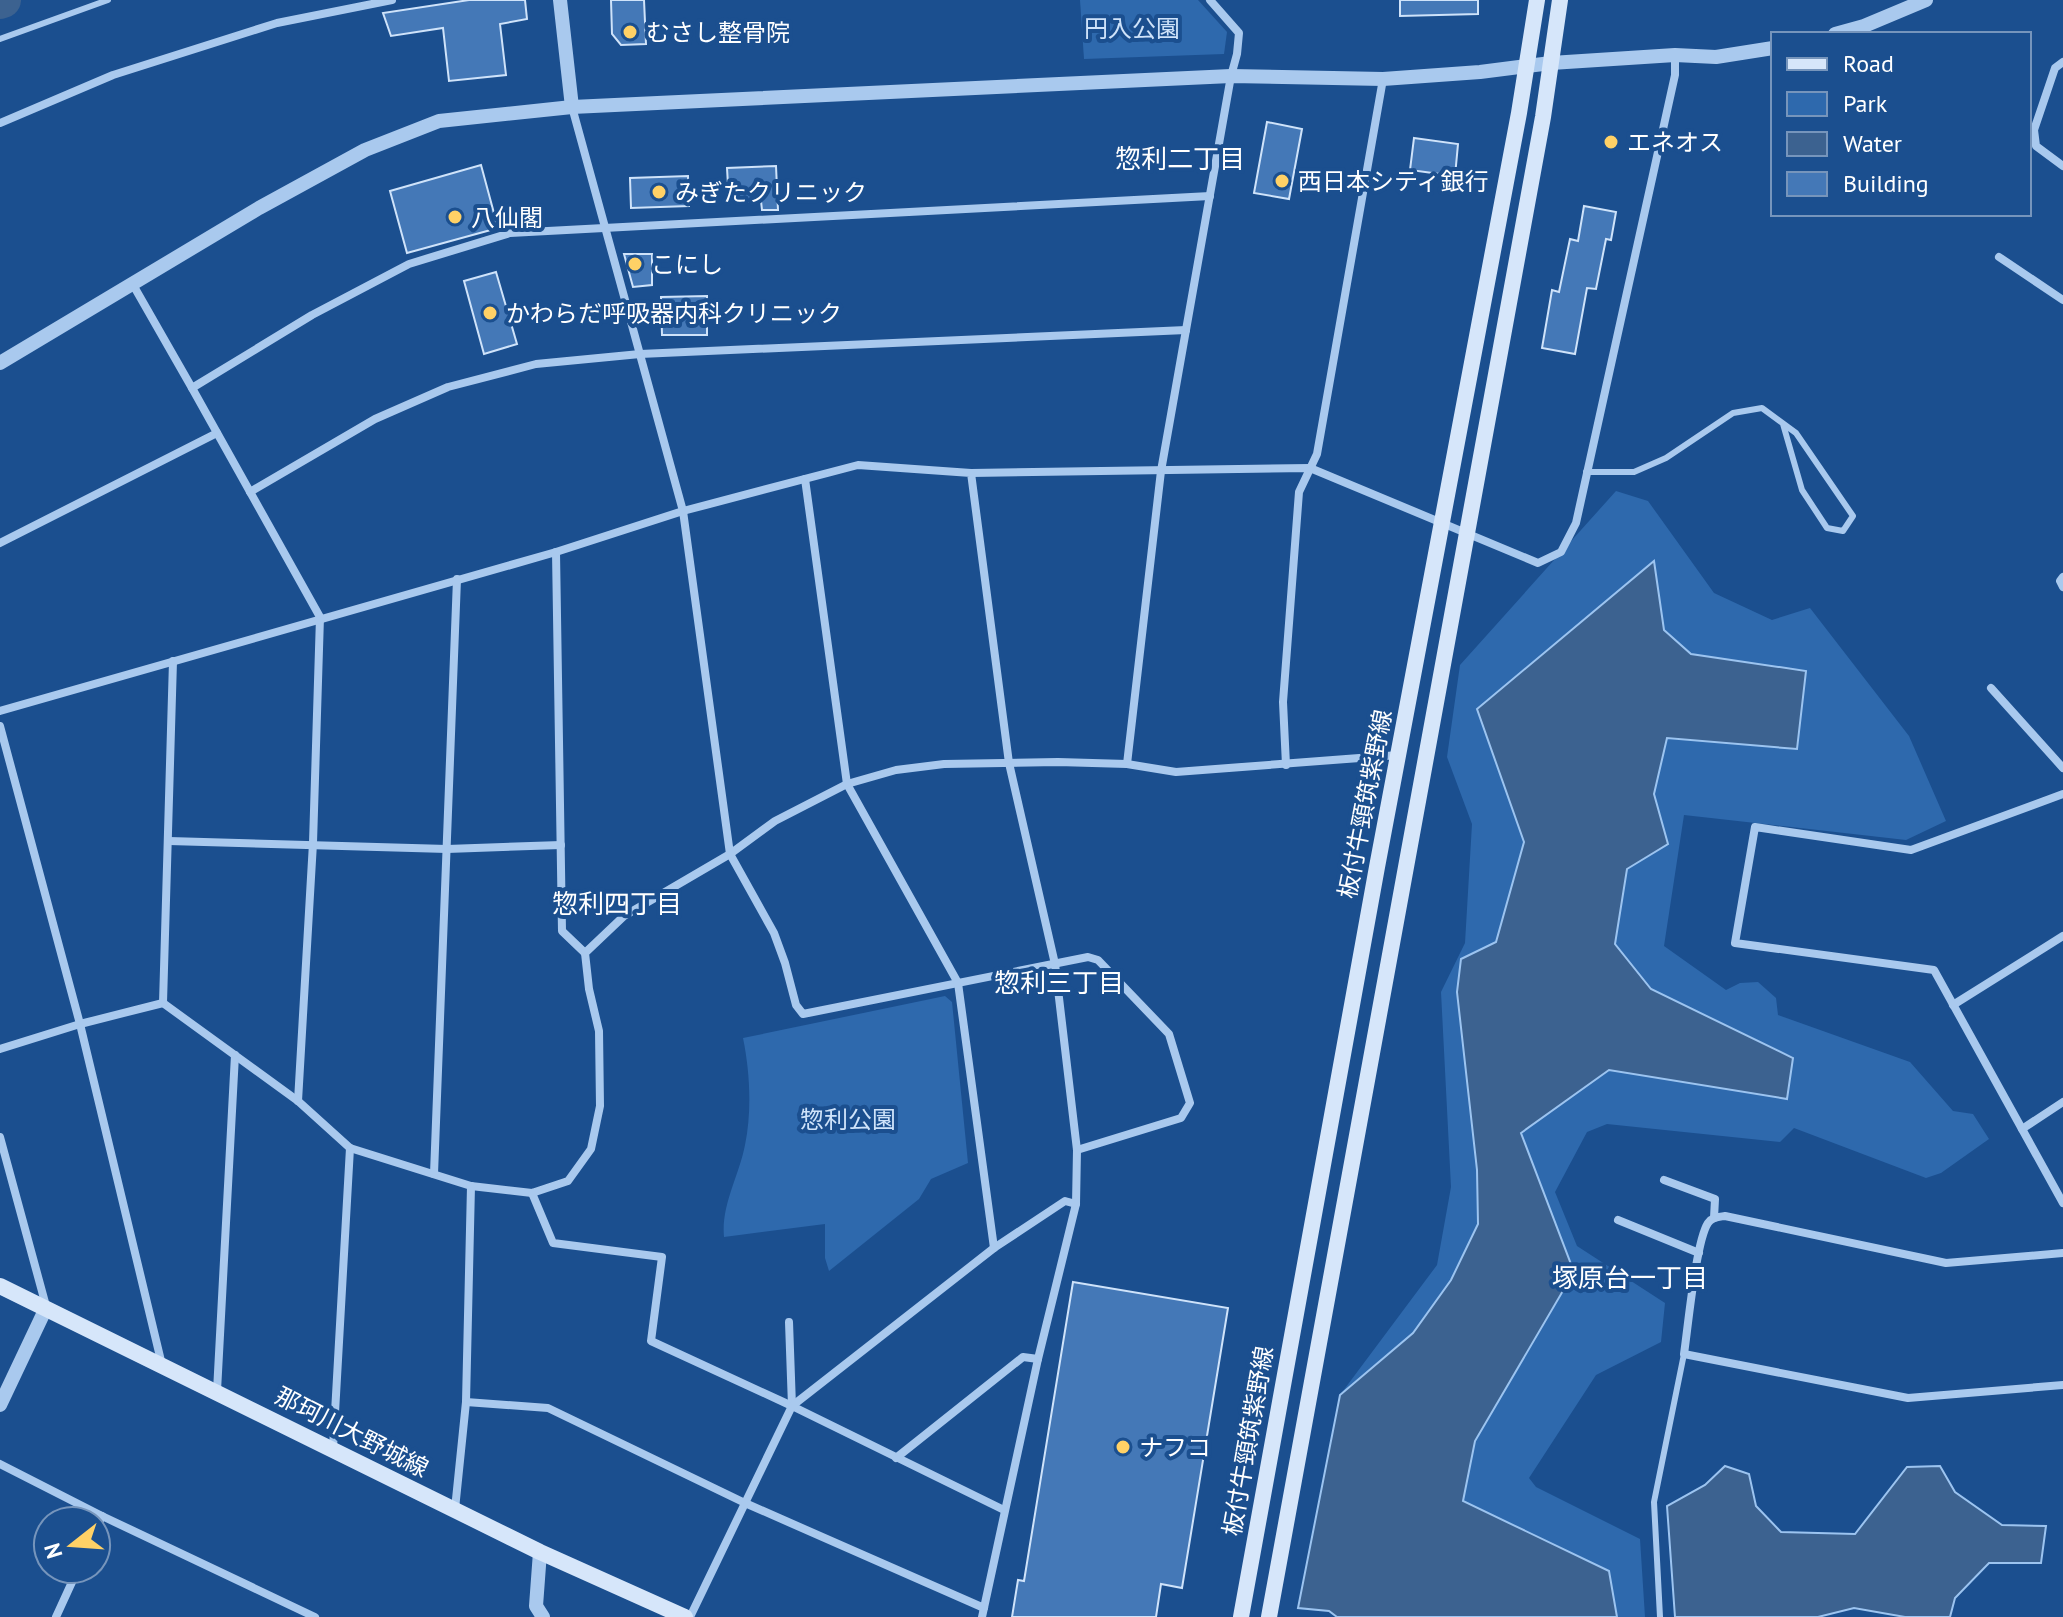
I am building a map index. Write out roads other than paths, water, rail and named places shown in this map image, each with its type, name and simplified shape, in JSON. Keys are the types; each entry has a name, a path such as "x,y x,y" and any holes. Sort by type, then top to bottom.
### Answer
{"main road":[{"name":"板付牛頸筑紫野線","path":"1241,1617 1528,65 1537,0"},
{"path":"1269,1617 1467,533 1560,0"},
{"name":"那珂川大野城線","path":"0,1286 540,1552 688,1617"}],"street":[{"path":"0,123 128,70 277,23 392,0"},
{"path":"560,0 572,107 683,511 730,854 774,933 796,1005 803,1014 1088,957 1098,960 1169,1034 1190,1103 1181,1118 1077,1150"},
{"path":"1127,764 1161,471 1239,33 1210,0"},
{"path":"1842,32 1926,0"},
{"path":"0,363 132,283 365,150 439,121 572,107 1231,76 1383,79 1551,63 1675,55 1716,57 1771,48"},
{"path":"0,711 556,552 683,511 858,465 971,473 1310,468 1538,563 1561,552 1576,523 1675,75 1675,55"},
{"path":"2063,62 2055,68 2034,130 2036,146 2063,166"},
{"path":"1286,765 1283,702 1299,492 1317,454 1383,79"},
{"path":"192,388 312,315 409,264 510,233 1210,196"},
{"path":"1999,257 2063,300"},
{"path":"132,283 320,617 313,843 298,1101"},
{"path":"250,492 375,419 448,387 536,364 640,354 1186,330"},
{"path":"0,543 217,433"},
{"path":"466,1402 548,1408 983,1613 1038,1359 1076,1204 1077,1150 1055,964 1009,763 971,473"},
{"path":"805,479 847,784 958,983 994,1248"},
{"path":"163,1003 298,1101 350,1148 471,1186 532,1193 568,1181 591,1149 600,1106 599,1031 589,989 585,953 562,931 556,552"},
{"path":"2063,577 2060,581 2063,587"},
{"path":"434,1174 457,579"},
{"path":"163,1003 173,661"},
{"path":"1991,688 2063,768"},
{"path":"0,726 80,1024 162,1365"},
{"path":"585,953 624,916 730,854 775,821 847,784 896,770 944,764 1009,763 1127,764 1176,772 1399,755"},
{"path":"2063,794 1911,850 1755,827 1735,943 1934,970 2063,1203"},
{"path":"169,841 447,849 561,845"},
{"path":"1953,1005 2063,936"},
{"path":"0,1049 163,1003"},
{"path":"217,1391 235,1055"},
{"path":"2022,1129 2063,1102"},
{"path":"0,1137 46,1308 0,1405"},
{"path":"333,1448 350,1148"},
{"path":"1664,1180 1715,1199 1714,1218"},
{"path":"455,1510 466,1402 471,1186"},
{"path":"532,1193 553,1243 662,1257 651,1341 1004,1510"},
{"path":"688,1617 792,1406 994,1248 1065,1201 1076,1204"},
{"path":"2063,1253 1946,1263 1725,1216 1714,1218 1708,1223 1699,1253 1684,1354 1908,1398 2063,1385"},
{"path":"1618,1220 1699,1253"},
{"path":"789,1322 792,1406"},
{"path":"896,1458 1023,1357 1038,1359"},
{"path":"0,1464 80,1505"},
{"path":"112,1521 315,1617"},
{"path":"540,1552 536,1606 543,1617"},
{"path":"56,1617 71,1585"}],"lane":[{"path":"0,39 108,0"},
{"path":"1586,472 1634,472 1666,458 1733,413 1762,408 1796,433 1853,516 1843,531 1827,528 1802,490 1783,424"},
{"path":"1660,1617 1654,1502 1684,1354"}],"water":[{"path":"1654,561 1664,630 1691,654 1806,671 1797,749 1667,738 1654,794 1668,844 1627,869 1615,944 1651,989 1793,1058 1787,1099 1609,1070 1521,1133 1574,1272 1475,1441 1463,1501 1609,1571 1617,1617 1337,1617 1329,1611 1298,1608 1340,1395 1413,1333 1451,1280 1478,1224 1477,1170 1457,992 1461,959 1496,942 1524,842 1477,709"},
{"path":"1725,1466 1749,1474 1756,1506 1781,1532 1855,1534 1907,1467 1940,1466 1955,1492 2002,1525 2046,1526 2041,1563 1989,1563 1955,1598 1950,1617 1905,1617 1854,1608 1818,1617 1675,1617 1667,1506 1705,1485"}],"place":[{"name":"むさし整骨院","path":"630,32"},
{"name":"エネオス","path":"1611,142"},
{"name":"西日本シティ銀行","path":"1282,181"},
{"name":"みぎたクリニック","path":"659,192"},
{"name":"八仙閣","path":"455,217"},
{"name":"こにし","path":"635,264"},
{"name":"かわらだ呼吸器内科クリニック","path":"490,313"},
{"name":"ナフコ","path":"1123,1447"}],"district":[{"name":"惣利二丁目","path":"1180,158"},
{"name":"惣利四丁目","path":"617,903"},
{"name":"惣利三丁目","path":"1059,982"},
{"name":"塚原台一丁目","path":"1630,1277"}],"park label":[{"name":"円入公園","path":"1132,28"},
{"name":"惣利公園","path":"848,1119"}]}
